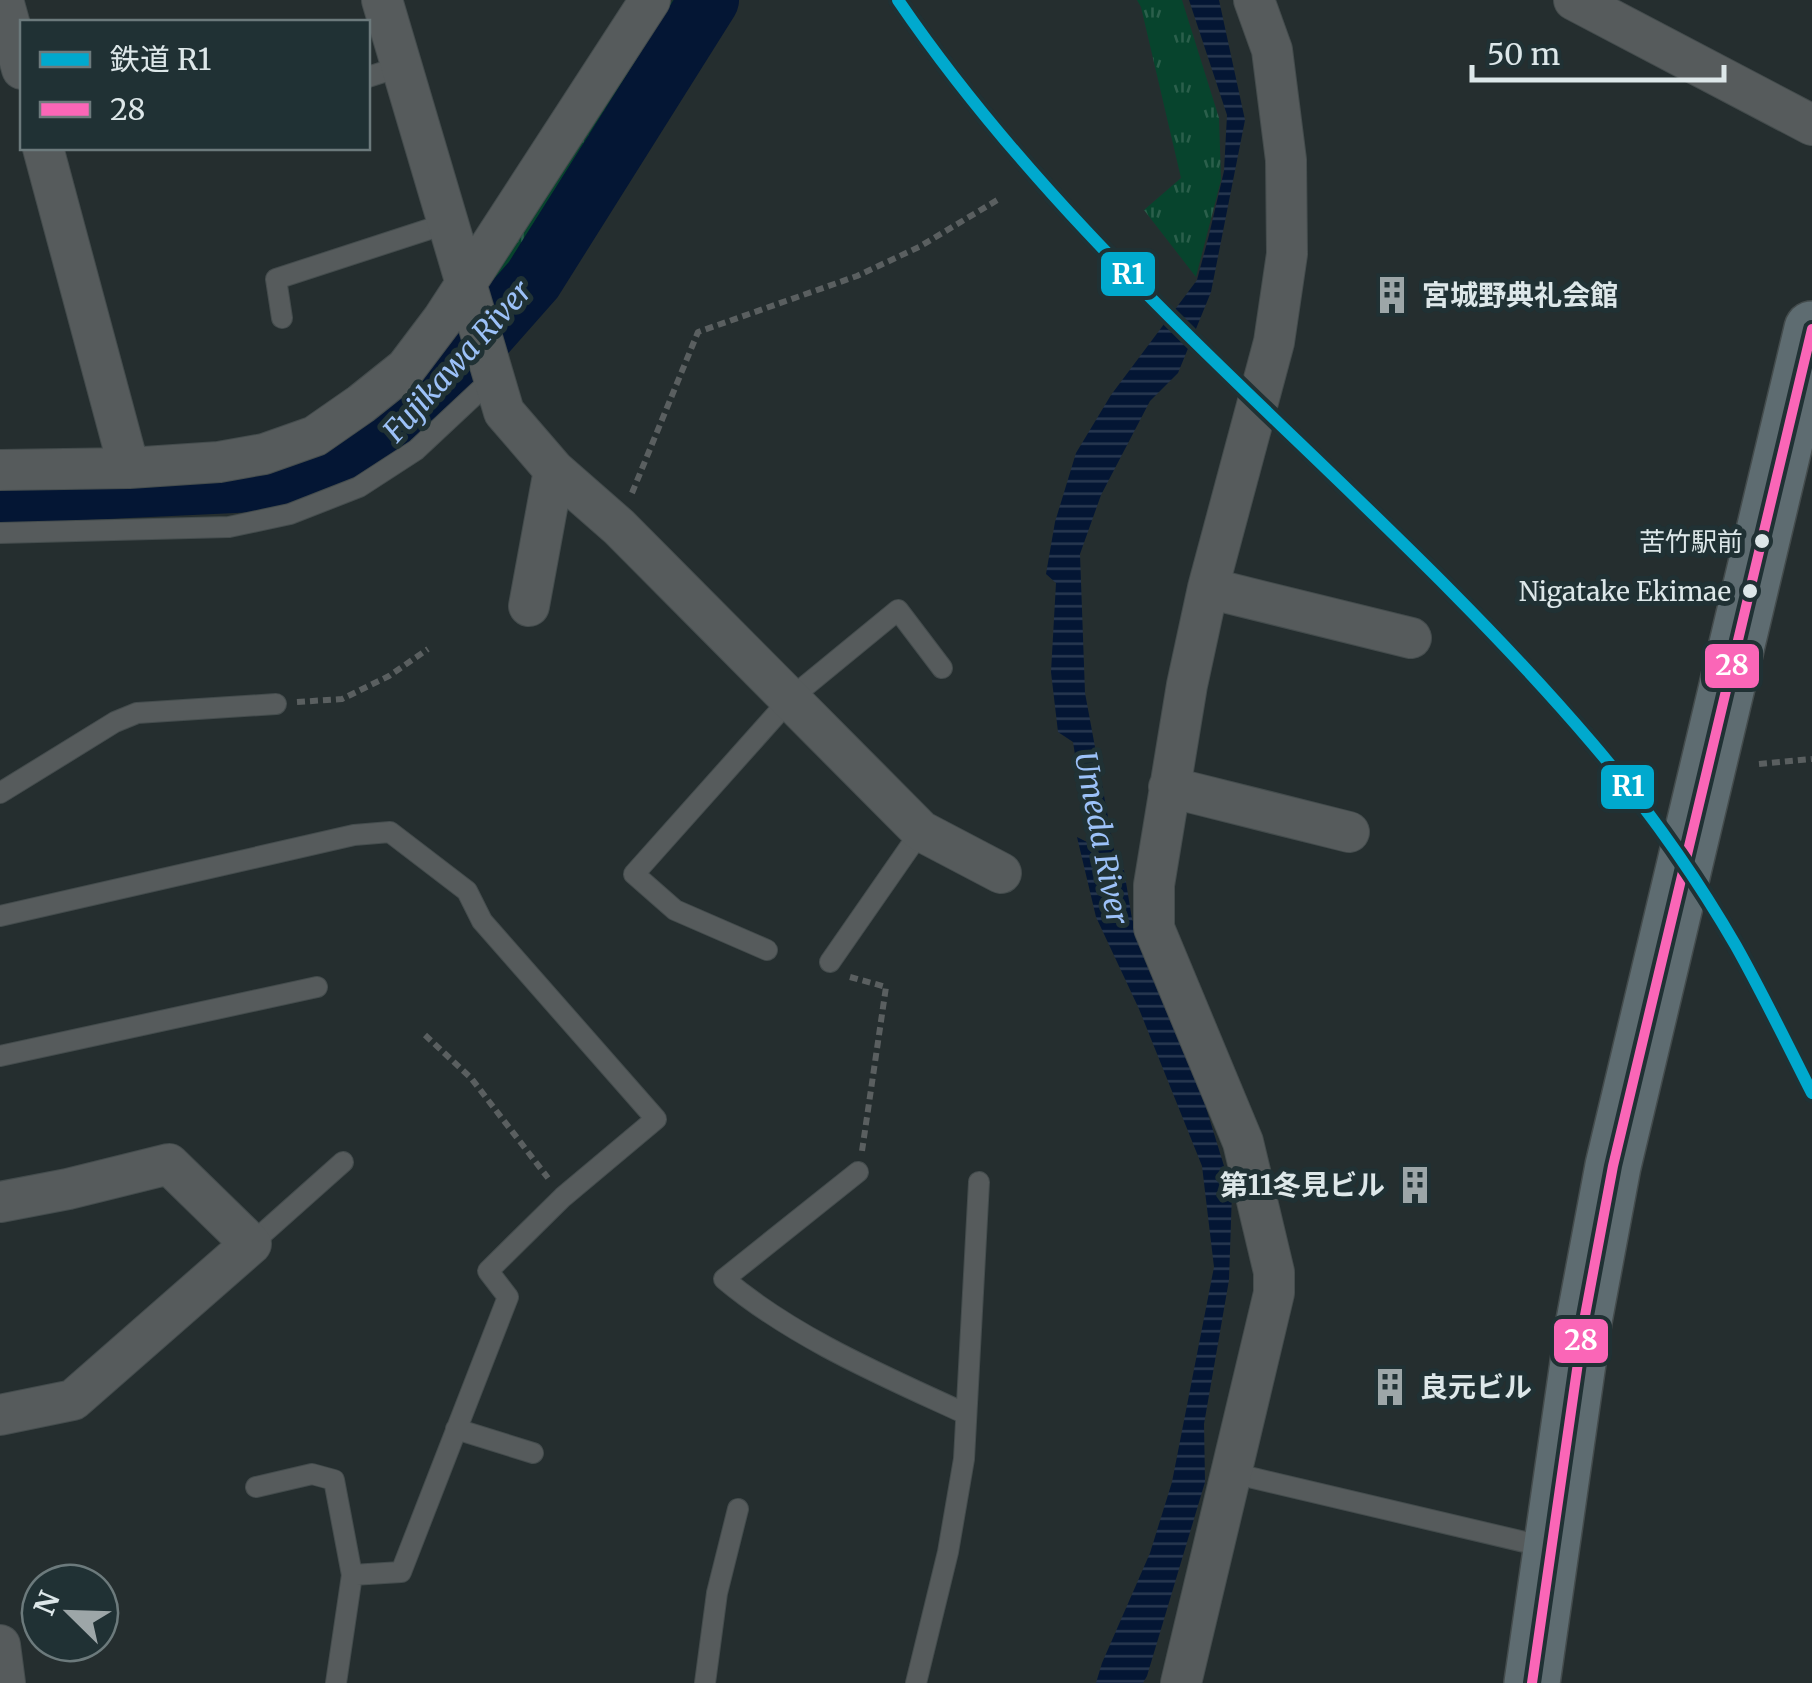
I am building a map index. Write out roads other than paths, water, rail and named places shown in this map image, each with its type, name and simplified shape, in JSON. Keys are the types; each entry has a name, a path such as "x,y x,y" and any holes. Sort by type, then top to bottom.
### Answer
{"highway":[{"path":"1532,1683 1593,1263 1613,1166 1812,330"}],"street":[{"path":"382,0 384,72 448,223 504,412 554,470 619,527 922,831 1001,873"},
{"path":"0,470 219,462 264,454 315,436 406,368 468,291 650,0"},
{"path":"1181,1683 1274,1293 1274,1272 1243,1142 1154,928 1154,885 1169,787 1208,588 1274,342 1287,254 1286,160 1272,50 1254,0"},
{"path":"1574,0 1812,125"},
{"path":"5,22 20,63"},
{"path":"44,150 129,468"},
{"path":"529,606 554,470"},
{"path":"1208,588 1411,638"},
{"path":"1169,787 1349,832"},
{"path":"0,1202 169,1164 251,1244 74,1400 0,1416"},
{"path":"0,1644 5,1683"}],"lane":[{"path":"282,318 276,279 448,223"},
{"path":"0,533 228,527 290,514 358,486 416,450 491,369"},
{"path":"767,950 675,910 634,874 792,698 898,610 942,668"},
{"path":"0,793 136,713 276,704"},
{"path":"830,962 922,831"},
{"path":"0,916 354,834 390,832 467,891 482,920 656,1119 563,1197 488,1272 508,1297 400,1572 352,1574"},
{"path":"0,1056 317,988"},
{"path":"251,1244 344,1162"},
{"path":"858,1172 724,1279 772,1314 902,1385 966,1414"},
{"path":"916,1683 948,1552 964,1459 979,1182"},
{"path":"456,1430 533,1453"},
{"path":"1232,1473 1550,1548"},
{"path":"256,1487 312,1474 334,1480 352,1574 336,1683"},
{"path":"705,1683 717,1593 738,1509"}],"water":[{"name":"Umeda River","path":"1189,0 1219,0 1245,120 1211,292 1178,373 1150,401 1101,495 1080,554 1085,693 1115,855 1124,870 1132,919 1204,1101 1232,1192 1229,1280 1204,1424 1205,1482 1147,1676 1143,1683 1096,1683 1150,1553 1172,1482 1214,1267 1202,1166 1139,1009 1096,917 1077,837 1089,843 1073,742 1058,732 1051,672 1056,583 1046,574 1055,522 1076,453 1111,395 1197,280 1209,235 1224,171 1227,115"}],"waterway":[{"name":"Fujikawa River","path":"0,494 298,480 388,444 533,280 709,0"}],"rail line":[{"name":"R1","path":"898,0 974,102 1056,199 1144,291 1418,558 1592,743 1704,893 1746,964 1812,1093"}],"place":[{"name":"宮城野典礼会館","path":"1392,295"},
{"name":"苦竹駅前","path":"1762,541"},
{"name":"Nigatake Ekimae","path":"1750,591"},
{"name":"第11冬見ビル","path":"1415,1185"},
{"name":"良元ビル","path":"1390,1387"}]}
